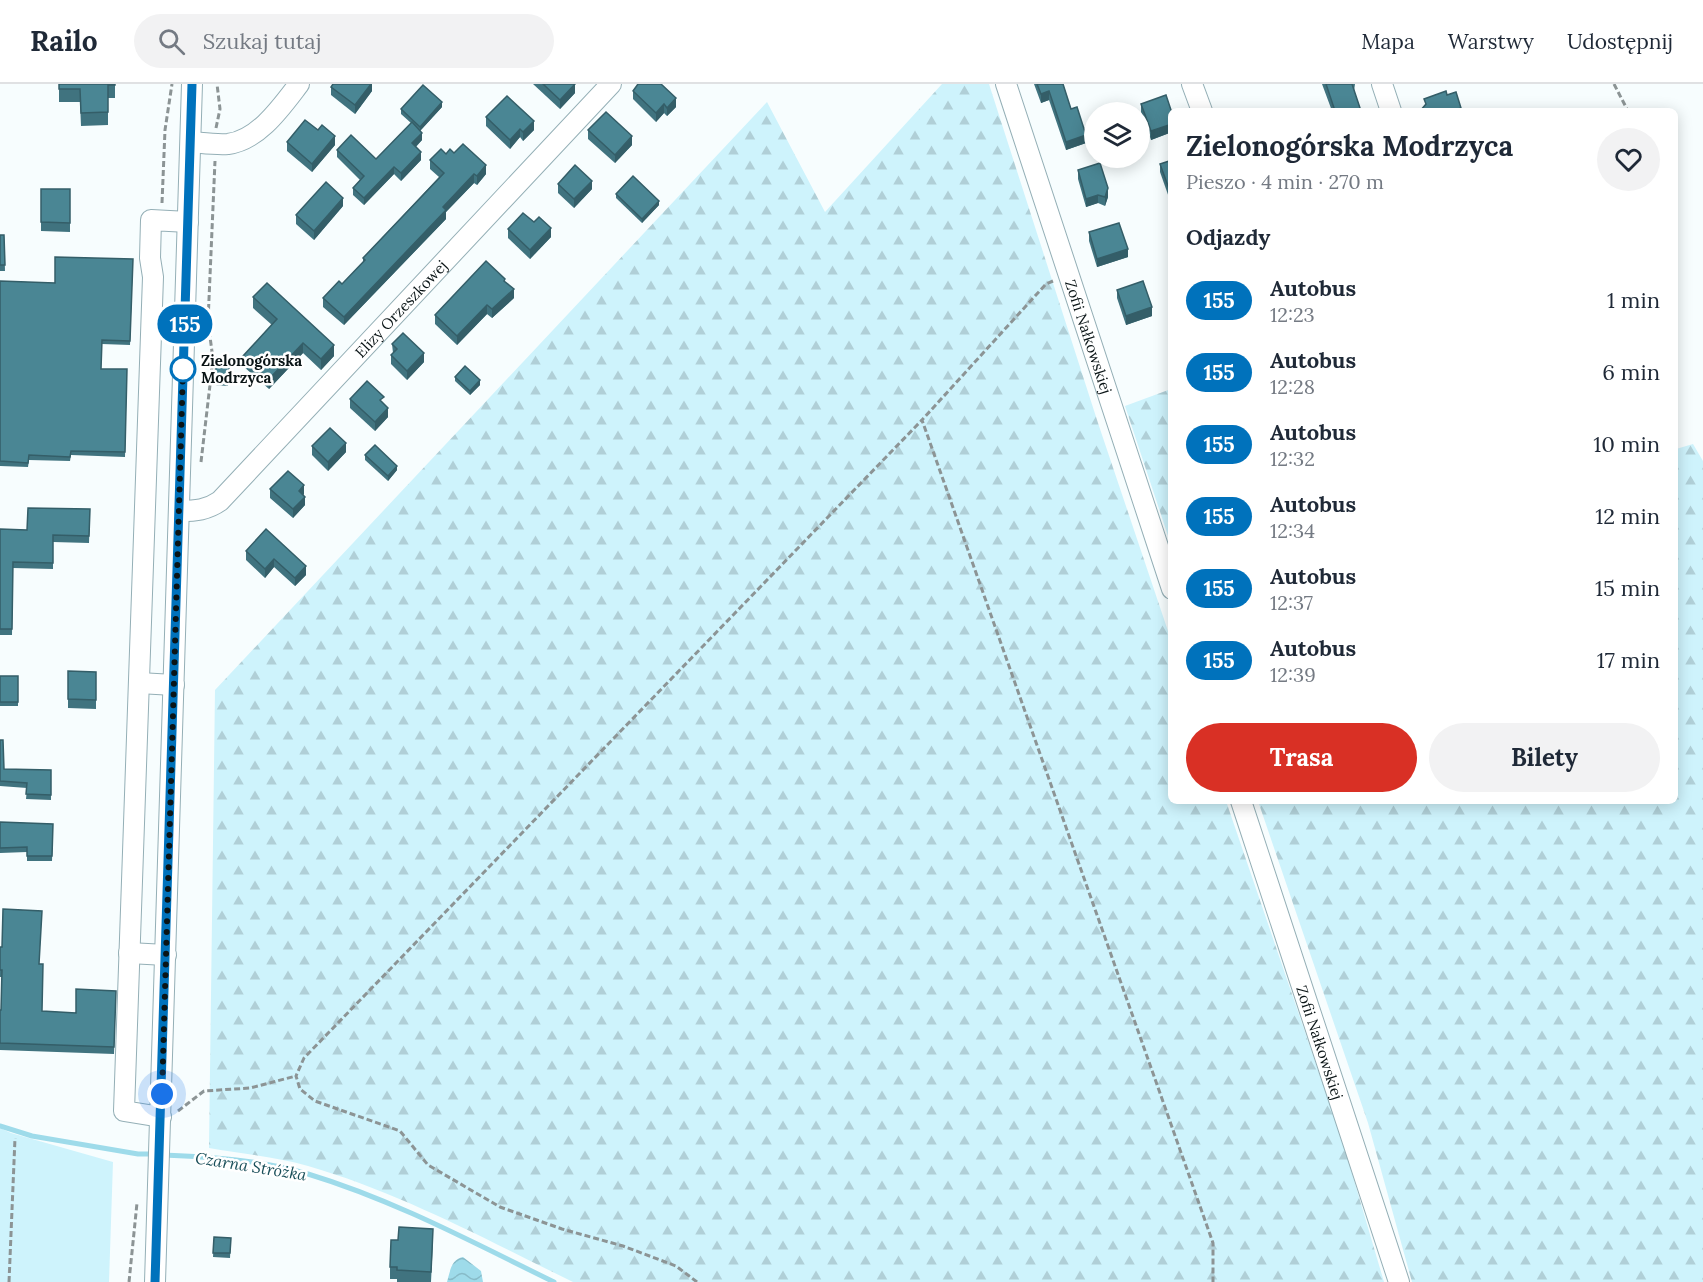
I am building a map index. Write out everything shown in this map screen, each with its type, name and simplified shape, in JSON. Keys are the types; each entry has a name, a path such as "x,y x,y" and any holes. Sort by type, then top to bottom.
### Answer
{"street":[{"path":"155,1282 192,84"},
{"path":"190,142 229,144 242,139 264,125 299,84"},
{"name":"Elizy Orzeszkowej","path":"146,494 180,503 197,511 210,508 220,501 611,84"},
{"name":"Zofii Nałkowskiej","path":"1006,84 1168,577"},
{"path":"1192,84 1201,108"},
{"path":"1383,84 1390,108"},
{"path":"161,1117 124,1111 153,277 150,258 152,220 188,222"},
{"path":"139,683 174,685"},
{"name":"Zofii Nałkowskiej","path":"1242,804 1399,1282"},
{"path":"129,953 166,955"}],"path":[{"path":"1614,84 1626,108"},
{"path":"697,1282 676,1266 623,1246 562,1229 500,1207 428,1165 400,1131 315,1101 300,1089 296,1076 304,1058 922,420 1046,284 1068,273"},
{"path":"922,420 1213,1243 1213,1282"},
{"path":"161,1117 175,1114 204,1091 249,1088 296,1076"},
{"path":"9,1282 15,1138"},
{"path":"129,1282 138,1200"}],"green space":[{"path":"942,84 989,84 1098,423 1168,631 1168,804 1227,804 1344,1146 1384,1282 573,1282 443,1218 343,1177 284,1160 209,1148 215,690 767,102 825,212"},
{"path":"1168,390 1168,536 1125,406"},
{"path":"1693,444 1703,461 1703,1282 1412,1282 1368,1123 1259,804 1678,804 1678,448"},
{"path":"0,1128 113,1162 109,1282 0,1282"}],"water":[{"path":"463,1257 481,1271 483,1282 447,1282 453,1263"}],"building":[{"path":"59,84 115,84 108,85 108,112 81,113 80,89 59,89"},
{"path":"333,84 371,84 355,105 331,87"},
{"path":"543,84 575,84 560,100"},
{"path":"638,84 661,84 676,98 667,108 664,104 656,113 633,91"},
{"path":"1037,84 1063,84 1071,109 1077,107 1084,136 1066,142 1049,91 1041,94"},
{"path":"1326,84 1352,84 1360,108 1334,108"},
{"path":"423,85 442,102 420,127 401,109"},
{"path":"1446,91 1447,95 1456,92 1461,108 1423,108 1426,104 1424,99"},
{"path":"1166,95 1170,108 1168,108 1168,125 1151,131 1150,102 1147,102"},
{"path":"507,96 534,121 523,132 520,129 510,140 486,117"},
{"path":"606,112 632,136 615,155 588,130"},
{"path":"305,120 318,130 322,125 335,136 312,164 287,142"},
{"path":"412,122 422,133 412,143 421,152 401,173 394,167 364,198 353,188 364,176 337,150 351,135 376,159"},
{"path":"463,144 486,165 477,176 474,174 443,207 446,210 344,317 323,298 339,281 342,284 365,260 363,258 444,173 430,160 441,149 446,154 450,149 454,153"},
{"path":"1168,161 1168,186 1160,164"},
{"path":"575,165 592,181 574,199 558,184"},
{"path":"1102,168 1108,188 1105,197 1098,195 1086,199 1078,170"},
{"path":"633,176 659,201 642,219 616,194"},
{"path":"326,182 343,198 314,231 296,215"},
{"path":"41,189 70,189 70,223 41,222"},
{"path":"523,213 534,222 539,217 551,228 530,250 508,229"},
{"path":"1119,223 1128,249 1097,259 1089,232"},
{"path":"0,235 4,235 5,265 0,265"},
{"path":"55,257 133,259 130,341 102,340 101,369 127,369 125,452 71,451 70,457 29,455 28,463 0,461 0,281 55,283"},
{"path":"486,261 514,289 492,309 487,305 457,336 435,315"},
{"path":"1143,281 1152,307 1126,316 1117,290"},
{"path":"267,283 334,345 321,359 303,343 269,379 243,356 277,319 253,297"},
{"path":"403,333 424,353 407,371 391,355 397,349 392,344"},
{"path":"216,357 230,358 228,381 215,381"},
{"path":"465,366 480,380 470,391 455,377"},
{"path":"367,381 384,397 380,400 388,408 375,422 350,399"},
{"path":"330,428 346,443 328,462 312,446"},
{"path":"375,445 397,466 388,476 365,455"},
{"path":"288,471 304,485 299,491 305,497 293,509 270,489"},
{"path":"28,508 90,509 89,536 53,535 53,563 13,562 12,629 0,629 0,529 27,530"},
{"path":"266,529 306,566 295,578 274,559 265,569 246,551"},
{"path":"68,671 96,672 96,700 68,699"},
{"path":"0,676 18,676 18,702 0,702"},
{"path":"0,740 3,740 4,769 51,770 51,795 26,794 27,783 0,781"},
{"path":"0,822 53,824 52,856 27,856 27,847 0,848"},
{"path":"3,909 42,911 39,964 43,964 42,1011 76,1013 76,989 116,991 114,1047 0,1043 2,970 0,970 0,947 2,947"},
{"path":"399,1227 433,1229 431,1272 397,1270 397,1267 390,1267 391,1240 398,1240"},
{"path":"214,1237 231,1238 230,1253 213,1253"}],"waterway":[{"name":"Czarna Stróżka","path":"0,1126 32,1136 138,1154 154,1154"},
{"name":"Czarna Stróżka","path":"163,1155 255,1162 308,1174 403,1209 554,1282"}],"bus line":[{"name":"155","path":"155,1282 192,84"}],"place":[{"name":"Zielonogórska Modrzyca","path":"183,369"}],"route":[{"path":"162,1094 183,369"}]}
